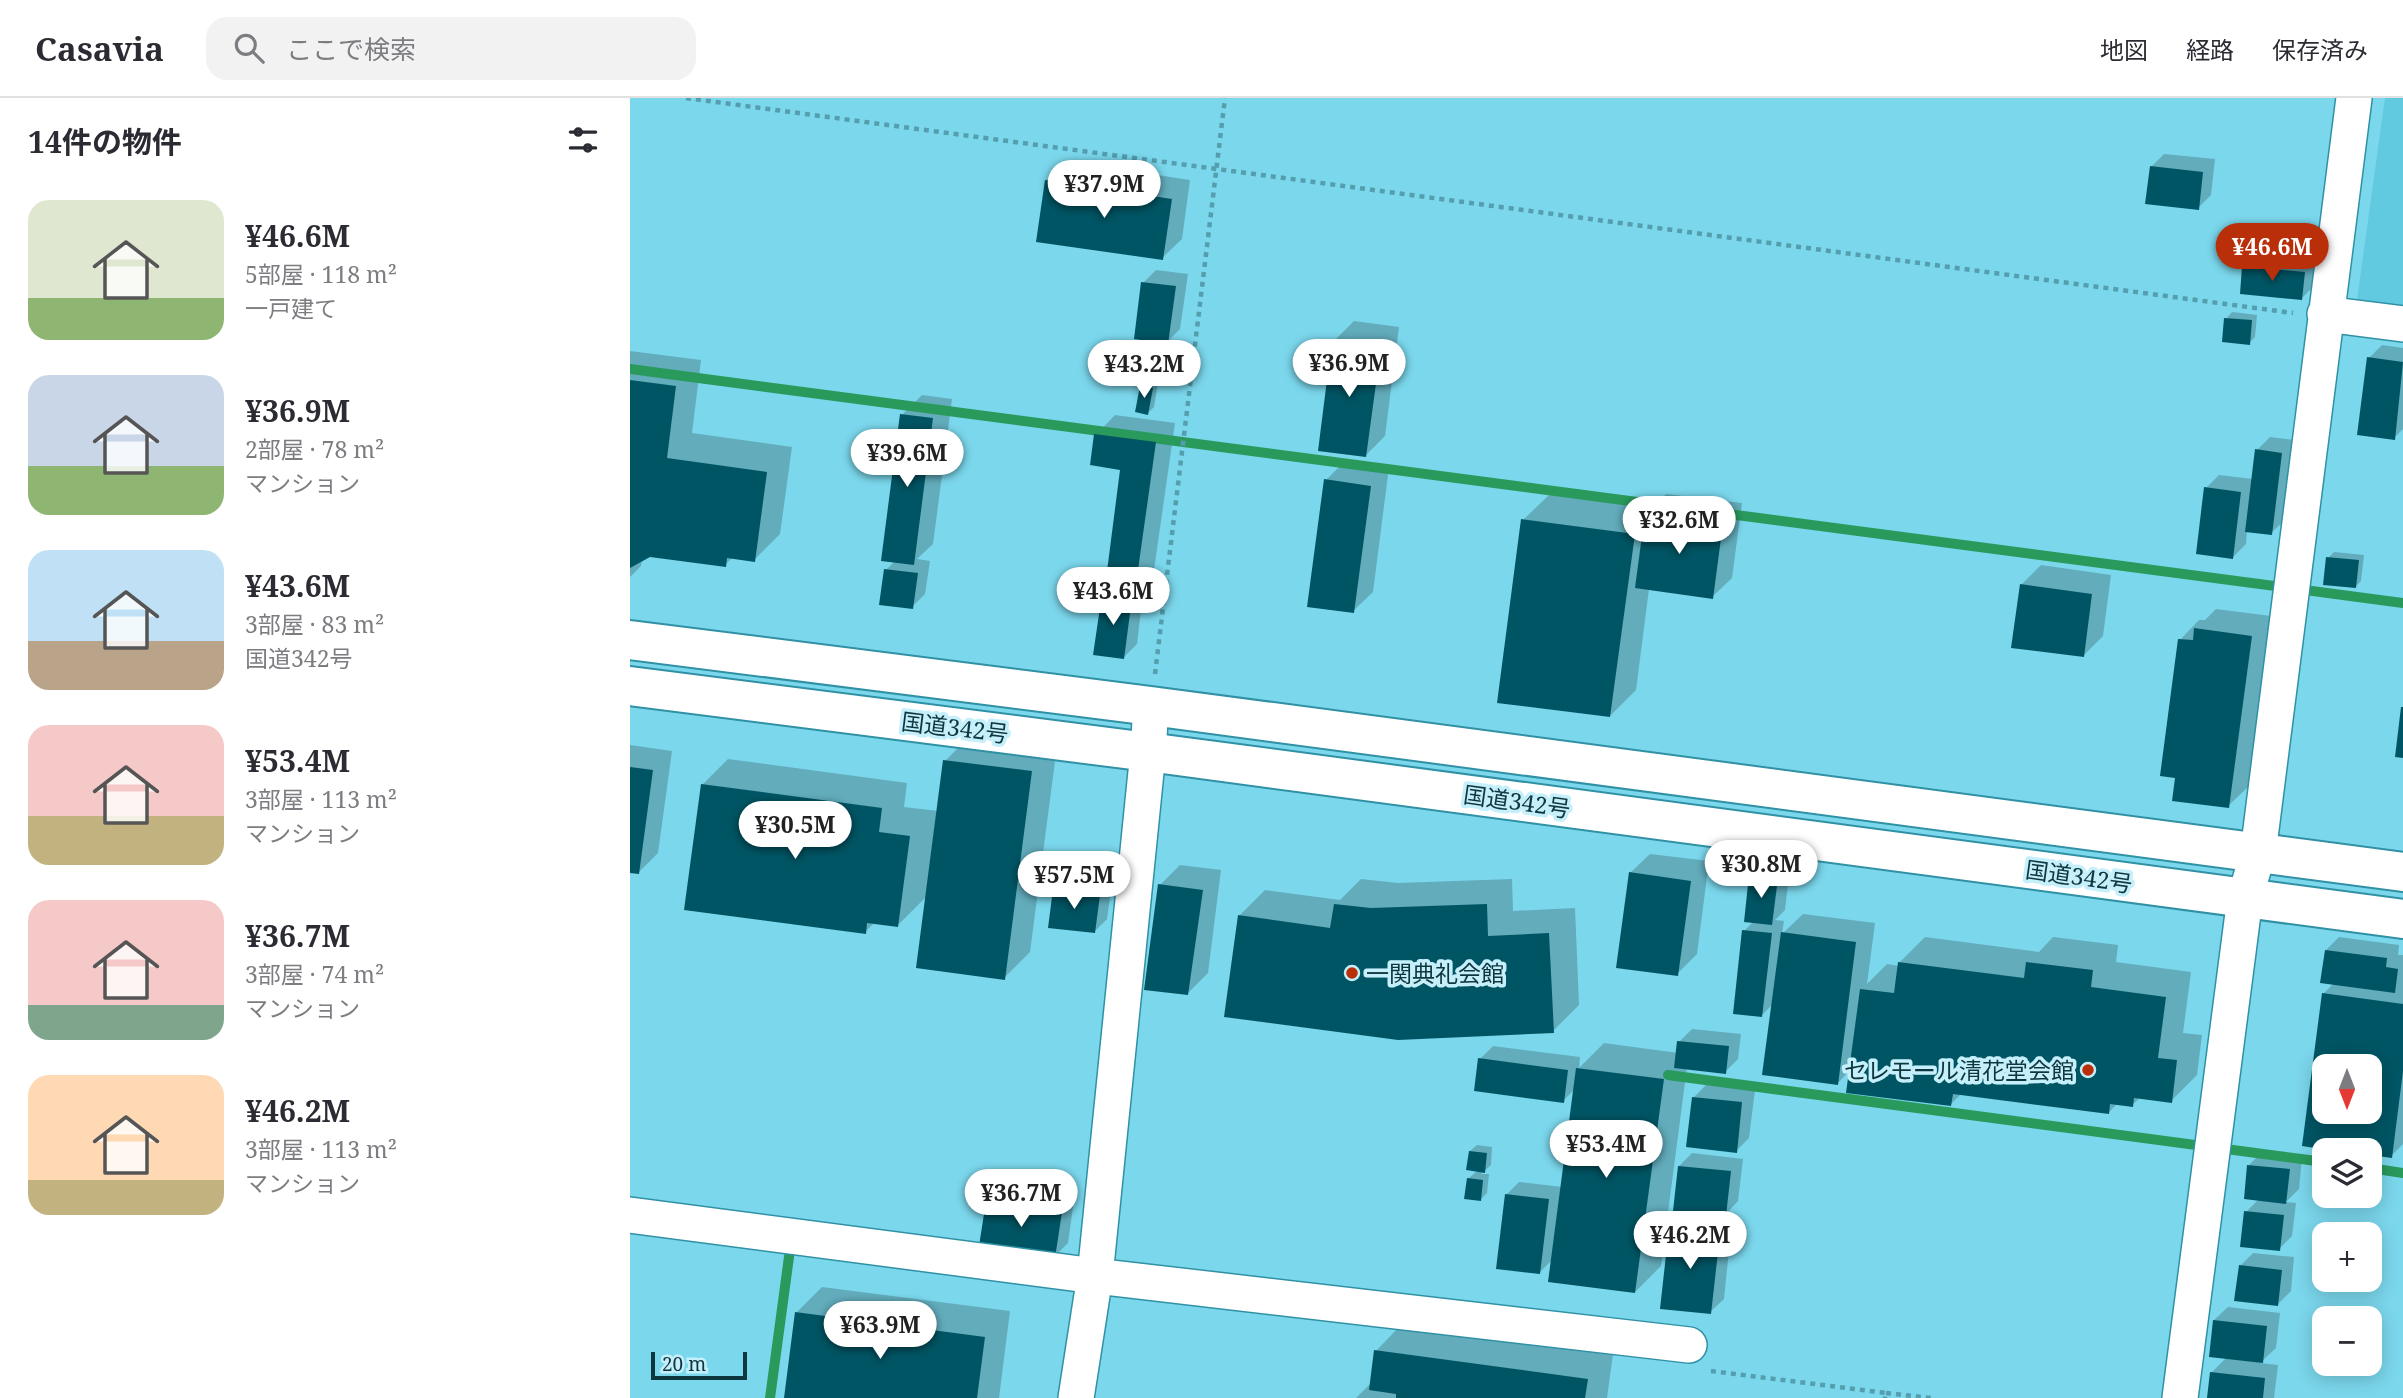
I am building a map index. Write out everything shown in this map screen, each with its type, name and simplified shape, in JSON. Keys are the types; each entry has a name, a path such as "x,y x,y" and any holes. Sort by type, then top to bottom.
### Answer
{"highway":[{"name":"国道342号","path":"630,640 1151,706 2403,872"},
{"name":"国道342号","path":"630,686 2403,919"}],"street":[{"path":"2180,1398 2245,898 2258,853 2354,98"},
{"path":"2325,314 2403,324"},
{"path":"1076,1398 1095,1276 1151,706"},
{"path":"630,1215 1095,1276 1689,1345"}],"path":[{"path":"686,98 2312,316 2325,314"},
{"path":"1151,706 1226,98"},
{"path":"1689,1345 1688,1368 1886,1396 1931,1398"}],"shaded area":[{"path":"2385,98 2403,98 2403,307 2357,300"}],"building":[{"path":"2150,166 2203,172 2199,210 2145,204"},
{"path":"1045,180 1172,199 1163,260 1036,242"},
{"path":"2283,238 2308,240 2307,260 2282,258"},
{"path":"2242,266 2305,272 2302,300 2240,294"},
{"path":"1141,282 1176,286 1168,344 1134,339"},
{"path":"2224,318 2252,320 2250,345 2222,342"},
{"path":"1332,340 1381,347 1366,457 1318,451"},
{"path":"1141,350 1163,353 1158,384 1137,380"},
{"path":"2367,357 2403,362 2395,440 2357,435"},
{"path":"630,380 676,386 667,458 767,472 755,562 727,558 726,567 650,557 630,568"},
{"path":"1140,386 1153,388 1148,415 1135,412"},
{"path":"900,414 933,418 914,565 881,561"},
{"path":"1094,434 1156,442 1135,591 1105,587 1120,470 1090,465"},
{"path":"2255,449 2282,453 2272,535 2245,532"},
{"path":"1324,479 1371,486 1354,613 1307,607"},
{"path":"2204,487 2241,492 2233,559 2196,554"},
{"path":"1645,513 1723,523 1713,599 1635,588"},
{"path":"1521,519 1635,534 1610,717 1497,703"},
{"path":"2326,557 2359,560 2356,588 2323,585"},
{"path":"884,569 918,573 913,609 879,605"},
{"path":"2020,584 2092,594 2084,657 2011,648"},
{"path":"1102,594 1132,598 1124,659 1093,655"},
{"path":"2194,628 2252,636 2229,808 2172,801 2175,778 2160,776 2178,639 2193,640"},
{"path":"2403,707 2403,758 2395,757"},
{"path":"943,760 1032,771 1005,980 916,968"},
{"path":"630,767 653,770 639,874 630,873"},
{"path":"701,784 882,808 879,832 910,836 898,927 867,923 866,934 684,910"},
{"path":"1629,872 1691,881 1678,976 1616,968"},
{"path":"1749,875 1778,878 1772,925 1744,922"},
{"path":"1158,884 1203,890 1188,995 1144,990"},
{"path":"1053,889 1100,895 1095,933 1048,928"},
{"path":"1334,904 1371,908 1487,904 1488,936 1549,933 1554,1033 1398,1040 1224,1017 1238,915 1330,928"},
{"path":"1742,930 1772,933 1762,1017 1733,1014"},
{"path":"1781,932 1856,942 1838,1085 1762,1075"},
{"path":"2325,950 2387,958 2386,967 2398,969 2395,993 2320,983"},
{"path":"1898,962 2024,978 2026,962 2093,970 2091,987 2166,997 2158,1058 2177,1060 2172,1103 2134,1098 2133,1107 2110,1104 2109,1114 1953,1094 1951,1106 1846,1093 1860,989 1894,993"},
{"path":"2322,993 2403,1004 2403,1071 2392,1158 2382,1157 2382,1138 2312,1138 2312,1148 2302,1146 2312,1070 2312,1124 2382,1124 2382,1054 2314,1054"},
{"path":"1677,1041 1729,1046 1726,1074 1674,1068"},
{"path":"1478,1058 1568,1070 1564,1103 1474,1091"},
{"path":"1576,1068 1664,1079 1635,1293 1548,1282"},
{"path":"1692,1097 1742,1102 1737,1153 1686,1147"},
{"path":"1469,1151 1487,1153 1485,1173 1466,1170"},
{"path":"2247,1165 2290,1169 2286,1204 2244,1199"},
{"path":"1678,1166 1731,1171 1726,1216 1673,1211"},
{"path":"1467,1178 1483,1180 1481,1201 1464,1199"},
{"path":"1505,1194 1549,1199 1540,1274 1496,1269"},
{"path":"986,1201 1062,1212 1055,1258 979,1246"},
{"path":"2244,1211 2284,1215 2280,1251 2240,1247"},
{"path":"1669,1228 1720,1234 1711,1314 1660,1309"},
{"path":"2239,1265 2282,1270 2278,1306 2234,1301"},
{"path":"795,1312 985,1337 977,1398 784,1398"},
{"path":"2213,1320 2267,1326 2263,1363 2209,1357"},
{"path":"1374,1350 1588,1379 1585,1398 1396,1398 1396,1394 1369,1390"},
{"path":"2210,1372 2265,1378 2263,1398 2207,1398"}],"waterway":[{"path":"630,369 2403,603"},
{"path":"1668,1075 2312,1160"},
{"path":"2382,1170 2403,1173"},
{"path":"770,1398 791,1242"}],"place":[{"name":"一関典礼会館","path":"1352,973"},
{"name":"セレモール清花堂会館","path":"2088,1070"}]}
